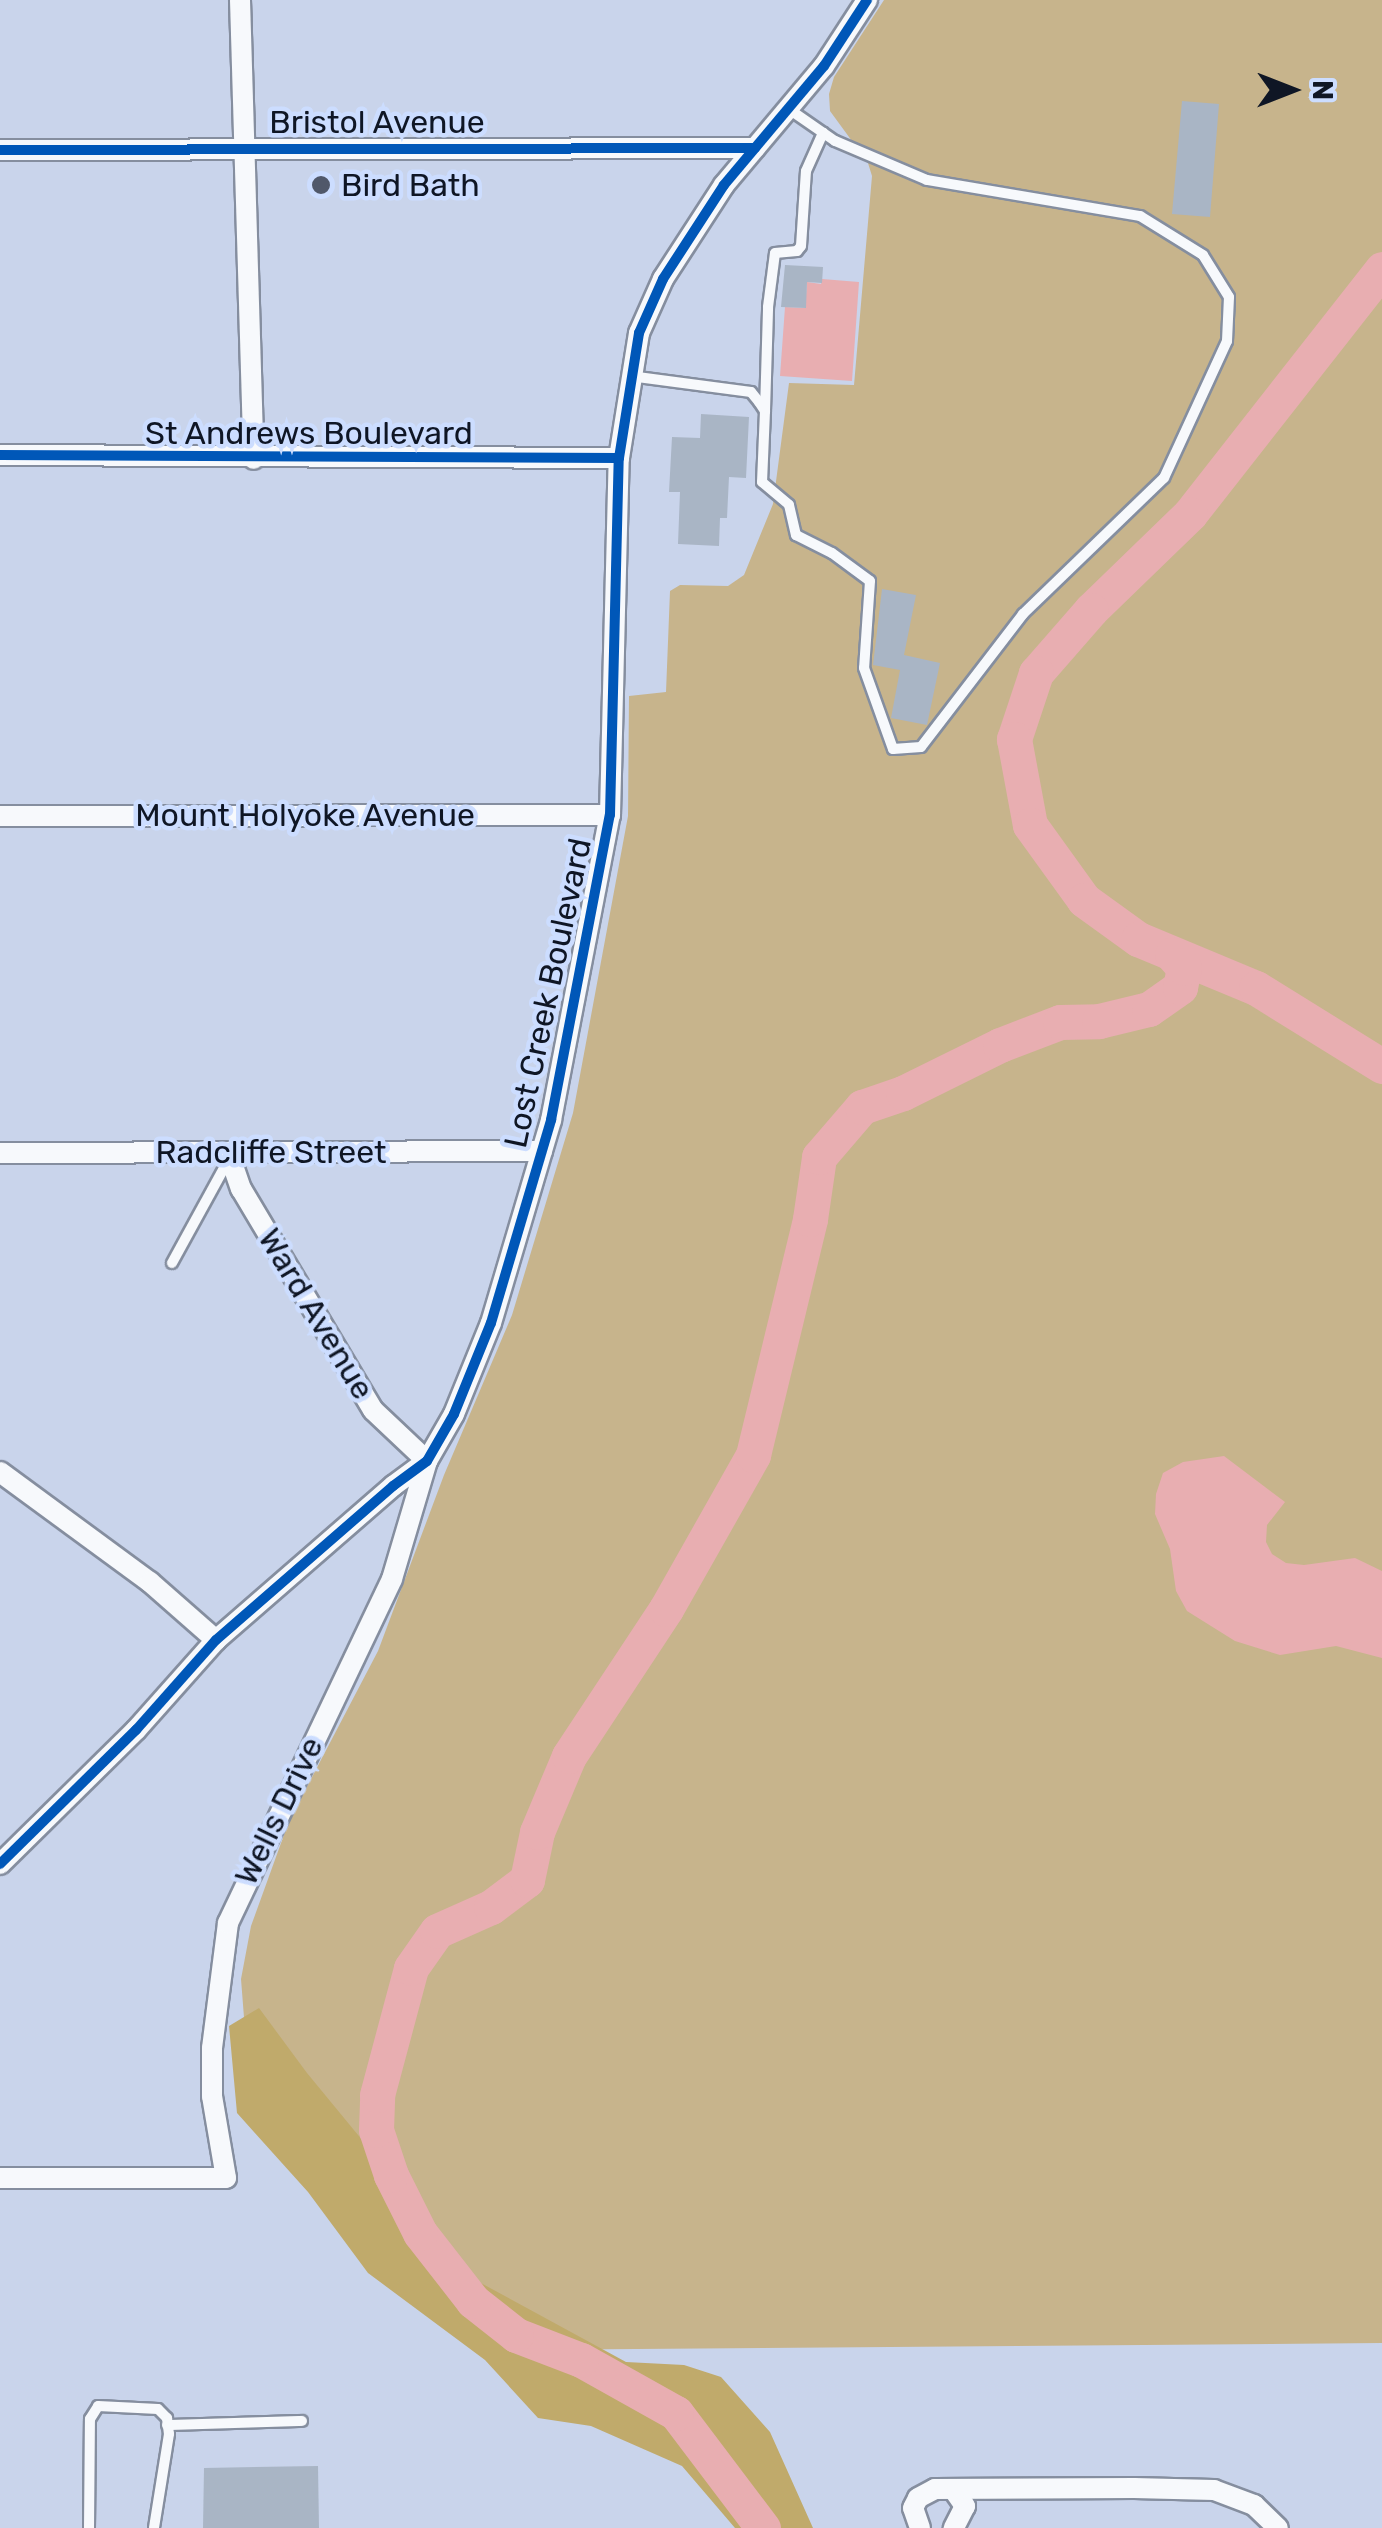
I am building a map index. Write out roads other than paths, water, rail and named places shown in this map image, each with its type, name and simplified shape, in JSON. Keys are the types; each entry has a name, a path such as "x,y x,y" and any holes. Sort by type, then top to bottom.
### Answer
{"street":[{"path":"240,0 254,459"},
{"name":"Lost Creek Boulevard","path":"1,1862 136,1730 216,1640 393,1486 427,1462 471,1377 564,1069 610,814 619,458 629,376 639,333 663,279 724,186 824,66 867,0"},
{"name":"Bristol Avenue","path":"0,150 754,148"},
{"name":"St Andrews Boulevard","path":"0,456 619,458"},
{"name":"Mount Holyoke Avenue","path":"0,816 610,814"},
{"name":"Radcliffe Street","path":"0,1153 542,1151"},
{"name":"Ward Avenue","path":"229,1155 241,1189 373,1410 427,1462"},
{"name":"Wells Drive","path":"0,2178 226,2178 212,2096 212,2048 228,1923 392,1579 427,1462"},
{"path":"0,1472 150,1582 216,1640"},
{"path":"953,2488 964,2506 954,2528"},
{"path":"920,2528 913,2508 918,2498 935,2489 953,2488 1214,2490 1254,2505 1278,2528"}],"lane":[{"path":"788,108 823,133 927,180 1140,216 1202,255 1229,297 1227,341 1164,478 1022,614 921,747 893,749 864,668 870,581 832,553 796,535 789,505 762,482 775,254 797,251 801,246 806,171 823,133"},
{"path":"629,376 751,392 765,411"},
{"path":"172,1263 229,1155"},
{"path":"90,2528 90,2419 98,2406 158,2408 167,2425 154,2528"},
{"path":"167,2425 302,2421"}],"waterway":[{"path":"1382,269 1190,514 1091,610 1036,673 1014,739 1030,825 1084,900 1138,939 1256,988 1382,1066"},
{"path":"763,2528 676,2413 581,2360 516,2335 473,2301 420,2233 391,2175 376,2130 377,2095 411,1968 437,1931 491,1907 527,1880 537,1832 569,1756 666,1609 753,1455 810,1219 819,1157 862,1107 903,1093 1000,1045 1060,1022 1099,1021 1149,1009 1180,987 1184,968 1172,954"}],"place":[{"name":"Bird Bath","path":"321,185"}]}
